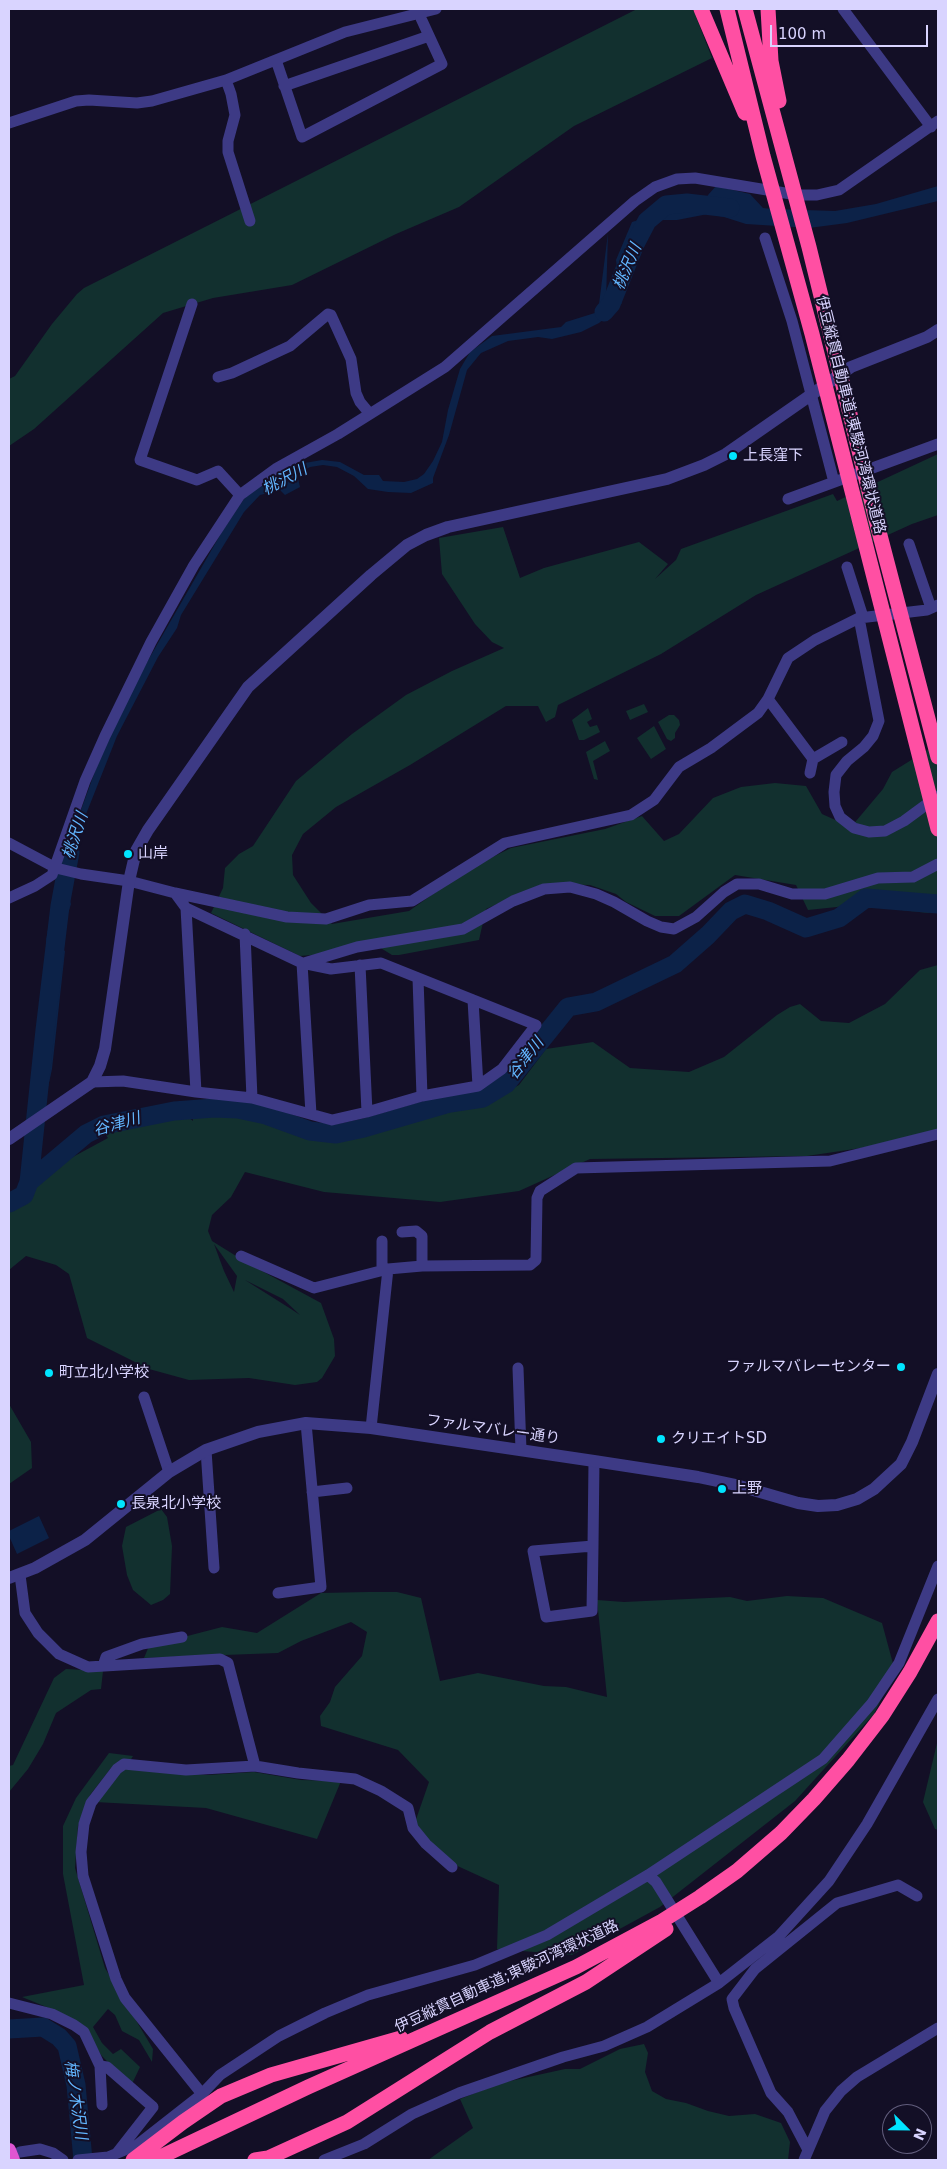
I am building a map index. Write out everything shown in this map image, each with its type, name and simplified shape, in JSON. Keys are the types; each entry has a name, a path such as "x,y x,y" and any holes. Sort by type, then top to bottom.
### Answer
{"highway":[{"path":"700,9 763,156"},
{"name":"伊豆縦貫自動車道;東駿河湾環状道路","path":"727,9 763,156 812,334 938,830"},
{"name":"伊豆縦貫自動車道;東駿河湾環状道路","path":"745,9 809,247 876,520 938,757"},
{"path":"768,9 771,60 809,247"},
{"name":"伊豆縦貫自動車道;東駿河湾環状道路","path":"168,2160 203,2140 576,1967 662,1921 737,1870 781,1833 848,1760 882,1716 910,1672 938,1621"},
{"name":"伊豆縦貫自動車道;東駿河湾環状道路","path":"154,2160 579,1975 667,1928 704,1904 743,1875 786,1838 818,1804 887,1719 916,1675 938,1634"},
{"path":"255,2160 268,2158 347,2122 490,2032 586,1982 667,1928"},
{"path":"133,2160 183,2122 222,2096 271,2075 457,2022"}],"street":[{"path":"9,123 76,101 144,102 226,80 345,32 436,9"},
{"path":"9,898 35,886 52,875 85,781 104,736 194,565 240,495 277,468 338,434 445,366 635,201 655,187 677,179 695,178 797,195 825,194 839,190 934,124 843,9"},
{"path":"276,60 302,138 442,64 418,14"},
{"path":"284,86 429,36"},
{"path":"226,80 232,94 235,115 228,141 228,152 250,221"},
{"path":"766,238 792,322 834,482"},
{"path":"192,304 140,460 198,480 218,471 240,495"},
{"path":"218,377 232,373 290,346 328,314 331,315 351,359 356,393 360,402 370,414"},
{"path":"9,1139 60,1106 92,1082 100,1066 105,1049 129,881 136,851 148,830 248,687 407,545 426,535 448,527 680,475 726,454 851,367 938,330"},
{"path":"788,499 938,444"},
{"path":"9,843 56,868 81,874 129,881 287,918 326,919 369,905 412,901 505,843 631,815 654,800 679,767 711,748 758,714 768,699 788,658 815,640 861,618 932,608 910,544"},
{"path":"847,567 861,618 880,721 874,736 864,748 847,761 836,775 835,806 840,817 854,828 869,832 885,830 904,821 938,796"},
{"path":"768,699 813,759"},
{"path":"810,773 813,759 842,742"},
{"path":"302,963 357,947 464,929 513,901 544,889 570,887 596,894 647,921 661,927 674,929 696,917 724,892 737,884 759,884 792,894 825,894 878,878 913,877 938,864"},
{"path":"92,1082 123,1081 252,1098 332,1120 422,1096 478,1086 502,1070 536,1025 381,963 331,969 302,963 245,934 186,908 175,893"},
{"path":"186,908 196,1092"},
{"path":"245,934 252,1098"},
{"path":"302,963 311,1114"},
{"path":"360,965 367,1112"},
{"path":"418,978 422,1096"},
{"path":"473,1000 478,1086"},
{"path":"241,1256 314,1288 385,1270 422,1266 530,1265 536,1260 537,1198 540,1191 576,1168 830,1161 938,1134"},
{"path":"402,1232 416,1231 422,1236 422,1266"},
{"path":"371,1428 385,1270 382,1241"},
{"path":"518,1368 521,1450"},
{"name":"ファルマバレー通り","path":"14,1577 67,1552 85,1540 169,1472 206,1450 258,1432 306,1423 371,1428 594,1461 717,1481 798,1503 818,1506 837,1505 857,1499 874,1489 901,1464 912,1442 938,1374"},
{"path":"144,1397 169,1472"},
{"path":"278,1593 322,1587 306,1423"},
{"path":"206,1450 214,1568"},
{"path":"593,1546 533,1551 546,1617 592,1611 593,1546 594,1461"},
{"path":"312,1492 347,1488"},
{"path":"78,2160 110,2157 137,2145 202,2094 220,2075 279,2036 325,2013 368,1995 475,1965 506,1953 547,1935 652,1879 823,1759 872,1703 899,1663 938,1566"},
{"path":"14,1577 25,1613 38,1633 59,1654 88,1667 220,1659 228,1663 255,1766"},
{"path":"103,1666 106,1657 142,1644 182,1637"},
{"path":"324,2160 364,2144 412,2114 459,2093 563,2057 604,2046 647,2027 719,1982 779,1936 829,1881 867,1824 938,1698"},
{"path":"202,2094 125,1998 116,1979 83,1876 80,1852 84,1824 91,1803 102,1786 117,1769 124,1764 186,1770 255,1766 355,1779 381,1791 408,1808 413,1828 426,1844 452,1867"},
{"path":"652,1879 719,1982"},
{"path":"806,2155 788,2112 771,2093 734,2008 732,1998 755,1969 837,1903 898,1885 917,1896"},
{"path":"746,1960 755,1969"},
{"path":"9,2003 52,2014 84,2032 100,2066 102,2105"},
{"path":"806,2155 826,2111 841,2091 857,2077 938,2028"},
{"path":"100,2066 107,2066 152,2107 110,2157"},
{"path":"14,2154 40,2150 53,2153 63,2160"}],"green space":[{"path":"637,9 693,9 712,58 574,126 459,207 396,234 292,285 213,298 163,313 34,429 9,446 9,379 15,376 52,324 84,288"},
{"path":"938,454 938,515 912,524 756,595 661,654 558,705 555,717 546,722 538,706 506,706 410,765 336,807 303,834 292,855 293,875 311,903 332,924 409,911 470,868 511,848 605,829 642,816 664,841 679,834 713,798 741,787 775,783 806,786 822,814 851,827 883,789 892,772 937,744 938,739 938,911 928,913 856,905 808,910 796,885 735,875 679,916 655,916 626,902 616,894 590,885 542,884 486,909 479,940 399,955 392,955 371,942 323,954 300,956 211,913 223,888 225,868 239,854 253,846 296,781 352,734 406,695 452,671 504,648 492,642 475,624 442,574 439,538 503,527 520,578 544,568 639,542 668,564 655,579 676,560 681,549 833,494 837,501"},
{"path":"644,704 648,712 630,720 626,711"},
{"path":"588,708 592,719 587,722 590,727 597,725 600,732 584,740 579,740 572,720"},
{"path":"669,715 674,715 679,720 680,725 675,733 675,738 671,741 667,739 658,722"},
{"path":"654,726 666,749 651,759 637,738"},
{"path":"605,741 610,751 593,761 598,780 594,779 586,752"},
{"path":"938,965 938,1130 888,1144 807,1156 590,1159 519,1191 440,1202 324,1192 245,1172 231,1197 212,1215 208,1231 212,1241 249,1264 321,1303 334,1339 335,1356 322,1378 317,1382 295,1385 249,1378 189,1380 149,1369 87,1338 69,1274 56,1265 26,1256 9,1270 9,1209 16,1208 45,1172 108,1138 105,1134 147,1123 188,1117 193,1121 193,1119 204,1114 243,1110 329,1140 486,1102 519,1085 546,1049 593,1042 630,1068 689,1072 724,1057 790,1007 800,1004 821,1021 849,1023 885,1004 920,970","holes":["214,1244 237,1276 234,1292 224,1271","245,1280 283,1299 300,1315 291,1309"]},
{"path":"9,1404 31,1442 32,1468 9,1484"},
{"path":"161,1509 167,1517 172,1546 170,1594 163,1600 151,1605 133,1590 127,1575 122,1546 126,1527"},
{"path":"397,1592 421,1598 440,1681 478,1673 544,1686 566,1687 607,1697 597,1600 624,1602 730,1597 747,1601 787,1596 823,1598 882,1623 895,1671 874,1714 795,1801 660,1907 572,1955 497,1949 499,1885 451,1863 413,1828 429,1782 398,1750 321,1726 320,1716 330,1702 335,1687 362,1656 367,1632 351,1622 301,1641 278,1653 144,1658 149,1646 222,1627 257,1633 321,1593"},
{"path":"66,1669 103,1671 101,1689 91,1690 56,1713 43,1744 28,1769 9,1792 9,1766 13,1765 54,1678"},
{"path":"938,1739 938,1830 935,1829 923,1802"},
{"path":"109,1753 133,1756 130,1761 111,1768 90,1795 78,1826 75,1868 105,1968 153,2049 152,2062 139,2040 122,2031 115,2015 108,2009 93,2027 102,2043 113,2054 121,2049 140,2067 131,2086 101,2055 83,2026 61,2013 22,1997 84,1985 63,1874 63,1826 76,1798"},
{"path":"126,1768 207,1775 254,1772 301,1780 341,1781 317,1839 206,1808 95,1802 102,1790"},
{"path":"644,2044 648,2053 645,2072 652,2091 666,2099 686,2103 708,2111 729,2116 755,2114 781,2123 790,2142 788,2160 428,2160 473,2128 460,2099 501,2083 565,2069 580,2069 620,2049"}],"water":[{"path":"716,186 750,194 763,208 772,209 835,211 876,204 938,186 938,201 847,223 809,228 746,224 708,214 677,220 654,220 641,226 632,251 621,271 616,290 622,303 599,323 581,332 552,339 538,337 508,341 481,353 467,370 433,483 411,493 368,489 354,476 337,467 323,465 310,467 297,474 300,487 285,495 280,490 260,495 244,512 181,615 177,628 158,657 117,736 77,837 58,894 52,935 62,920 70,901 71,904 59,943 59,947 65,951 52,1069 44,1106 41,1107 48,1075 54,1008 47,984 46,941 55,888 71,837 104,747 135,683 223,530 246,496 268,479 293,465 322,460 340,462 364,475 379,475 383,481 404,482 417,479 424,474 433,461 442,442 448,410 460,369 470,352 492,336 561,327 566,322 598,312 608,233 606,301 618,274 616,260 632,222 658,214 704,207 708,195"},
{"path":"39,1516 49,1538 17,1554 9,1536 9,1531"}],"waterway":[{"name":"桃沢川","path":"604,312 611,304 635,244 647,221 666,205 687,203 730,208"},
{"name":"桃沢川","path":"9,1203 24,1195 29,1182 60,906 70,852"},
{"name":"谷津川","path":"29,1182 86,1134 104,1125 174,1111 214,1108 238,1109 266,1115 310,1131 336,1134 364,1128 450,1103 483,1098 506,1084 568,1007 596,1002 675,964 708,935 731,911 745,904 768,911 806,928 839,918 866,898 938,904"},
{"name":"梅ノ木沢川","path":"9,2029 43,2027 59,2037 67,2046 76,2085 83,2160"}],"place":[{"name":"上長窪下","path":"733,456"},
{"name":"山岸","path":"128,854"},
{"name":"ファルマバレーセンター","path":"901,1367"},
{"name":"町立北小学校","path":"49,1373"},
{"name":"クリエイトSD","path":"661,1439"},
{"name":"上野","path":"722,1489"},
{"name":"長泉北小学校","path":"121,1504"}]}
